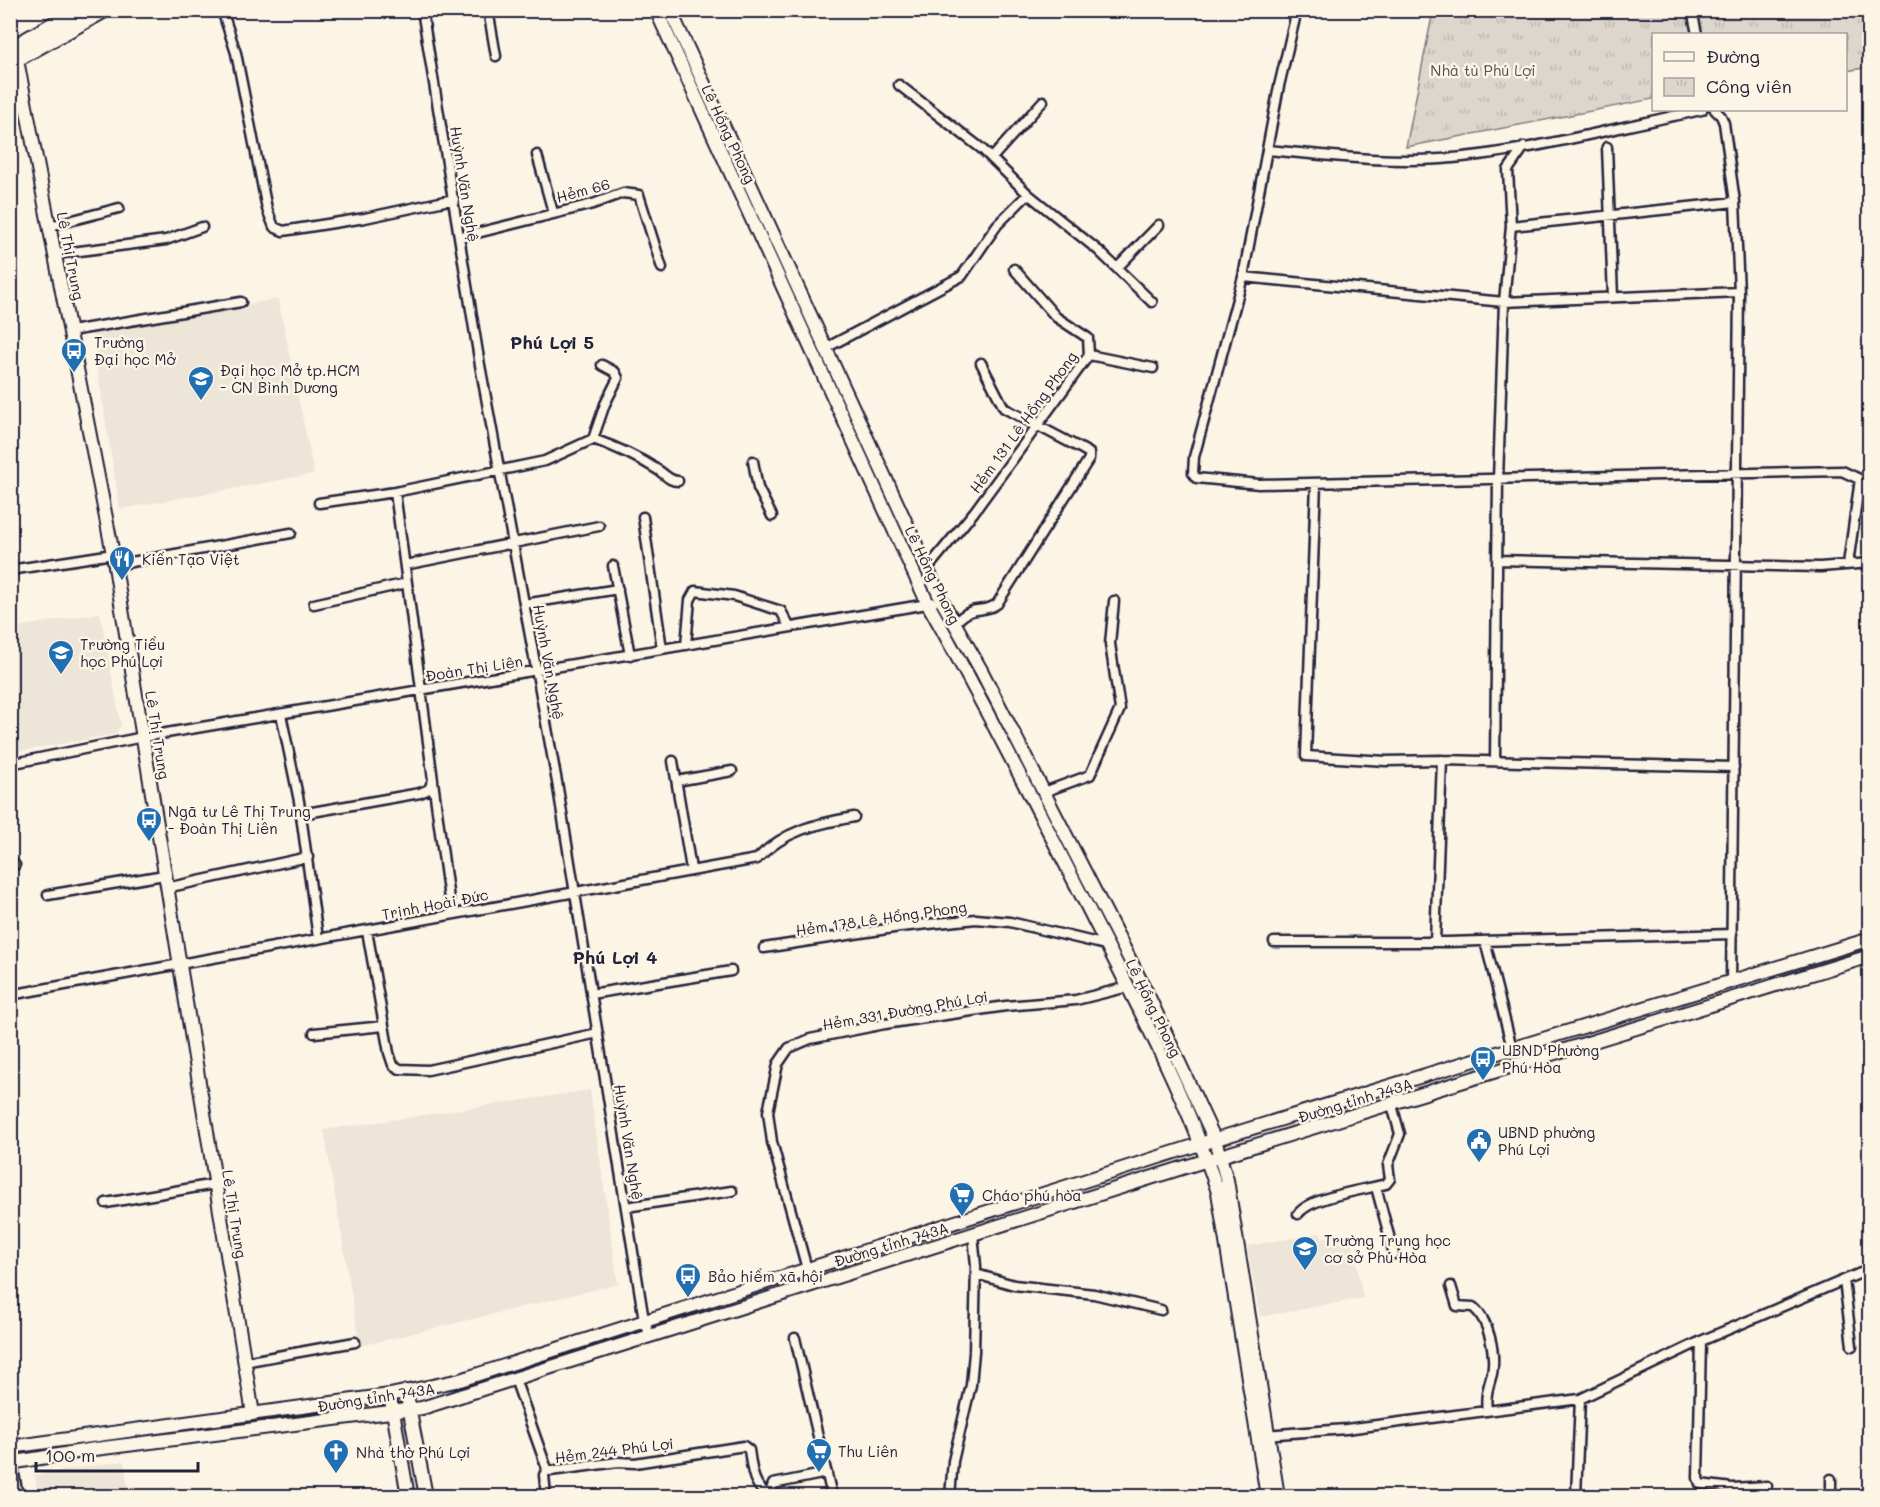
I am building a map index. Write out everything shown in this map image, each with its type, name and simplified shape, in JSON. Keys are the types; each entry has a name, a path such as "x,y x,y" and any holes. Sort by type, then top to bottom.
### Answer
{"main road":[{"path":"12,55 78,10"},
{"path":"12,55 105,10"}],"street":[{"path":"222,10 236,53 267,209 274,227 283,231 365,219 454,199"},
{"name":"Huỳnh Văn Nghệ","path":"422,10 480,365 537,671 644,1320 650,1336"},
{"path":"488,10 496,56"},
{"name":"Lê Hồng Phong","path":"656,10 928,604 969,676 1128,987 1208,1162"},
{"name":"Lê Hồng Phong","path":"670,10 824,349 942,601 1044,792 1147,993 1222,1158"},
{"path":"1297,10 1243,277 1194,457 1193,474 1202,480 1259,484 1498,480 1738,471 1842,471 1869,484"},
{"path":"1692,10 1697,33"},
{"name":"Lê Thị Trung","path":"12,55 56,254 114,559 178,964 256,1429"},
{"path":"899,85 992,158 1028,194 1117,268 1152,302"},
{"path":"992,158 1043,101"},
{"path":"1267,150 1364,159 1441,159 1524,147 1697,111"},
{"path":"1716,111 1724,123 1735,202 1739,292 1731,981 1736,998"},
{"path":"1495,761 1498,480 1504,302 1511,226 1508,170 1524,147"},
{"path":"1607,147 1613,297"},
{"path":"537,154 553,212"},
{"name":"Hẻm 66","path":"460,237 553,212 593,204 623,193 639,195 662,268"},
{"path":"824,349 962,276 997,225 1028,194"},
{"path":"1511,226 1735,202"},
{"path":"50,226 119,208"},
{"path":"1117,268 1159,225"},
{"path":"56,254 166,240 202,227"},
{"name":"Hẻm 131 Lê Hồng Phong","path":"927,569 1089,355 1088,338 1056,317 1014,269"},
{"path":"1243,277 1504,302 1739,292"},
{"path":"71,331 241,302"},
{"path":"1089,355 1154,368"},
{"path":"955,623 972,609 991,608 997,604 1089,459 1089,453 1036,427 1004,408 981,363"},
{"path":"593,439 618,378 615,372 602,365"},
{"path":"319,503 395,492 545,461 593,439 620,448 660,471 671,481 678,481"},
{"path":"753,461 758,488 772,516"},
{"path":"1848,564 1860,479"},
{"path":"1316,483 1306,756 1386,761 1442,760 1734,767"},
{"path":"395,492 422,689 424,727 451,914"},
{"path":"643,518 662,649"},
{"path":"405,565 600,526"},
{"path":"10,570 114,559 291,533"},
{"path":"1497,560 1820,567 1869,563"},
{"path":"613,566 630,656"},
{"path":"314,604 407,583"},
{"path":"524,604 618,589"},
{"path":"686,645 690,600 695,591 761,603 781,611 789,626"},
{"name":"Đoàn Thị Liên","path":"10,764 143,737 630,656 789,626 942,601"},
{"path":"1044,792 1090,775 1120,709 1110,644 1114,601"},
{"path":"281,714 301,814 318,938"},
{"path":"1435,942 1442,760"},
{"path":"673,761 691,869"},
{"path":"677,782 732,771"},
{"path":"301,814 420,793 429,789 433,780"},
{"name":"Trịnh Hoài Đức","path":"10,995 367,931 574,890 757,859 768,847 801,828 854,818"},
{"path":"166,888 308,857"},
{"path":"48,895 164,875"},
{"name":"Hẻm 178 Lê Hồng Phong","path":"764,948 900,927 976,919 1010,922 1106,945"},
{"path":"367,931 393,1065 400,1069 428,1070 598,1033"},
{"path":"1274,942 1435,942 1732,934"},
{"name":"Đường tỉnh 743A","path":"10,1447 390,1395 460,1380 1200,1144 1869,939"},
{"path":"1485,941 1512,1048"},
{"name":"Đường tỉnh 743A","path":"11,1463 95,1449 394,1412 452,1399 973,1234 1869,956"},
{"path":"591,994 731,971"},
{"name":"Hẻm 331 Đường Phú Lợi","path":"807,1269 772,1142 768,1112 778,1064 789,1048 810,1040 885,1024 1006,1006 1042,1005 1076,1000 1128,987"},
{"path":"1590,1024 1595,1041"},
{"path":"314,1033 384,1026"},
{"path":"1449,1068 1454,1085"},
{"path":"1298,1214 1303,1208 1321,1199 1386,1184 1390,1179 1388,1164 1400,1134 1392,1105"},
{"path":"1222,1158 1262,1435 1267,1497"},
{"path":"1208,1162 1218,1192 1262,1435 1278,1497"},
{"path":"106,1203 215,1184"},
{"path":"1376,1187 1394,1254"},
{"path":"626,1207 732,1191"},
{"path":"950,1497 958,1433 971,1385 976,1274 973,1234"},
{"path":"1262,1435 1346,1429 1580,1399 1701,1341 1869,1269"},
{"path":"976,1274 1014,1285 1094,1294 1161,1310"},
{"path":"1844,1280 1852,1346"},
{"path":"1451,1286 1457,1306 1473,1306 1487,1329 1493,1359 1485,1395 1487,1411"},
{"path":"795,1338 832,1497"},
{"path":"1701,1341 1698,1478 1700,1484 1709,1488 1734,1492 1767,1486"},
{"path":"244,1362 354,1342"},
{"name":"Hẻm 244 Phú Lợi","path":"515,1379 547,1469 561,1471 618,1462 634,1463 744,1446 749,1450 753,1477 760,1489 769,1496"},
{"path":"406,1391 426,1497"},
{"path":"390,1395 408,1497"},
{"path":"1576,1497 1580,1399"},
{"path":"11,1463 18,1497"},
{"path":"546,1497 544,1475 547,1469"},
{"path":"769,1496 773,1484 827,1473"},
{"path":"1831,1479 1831,1497"}],"shaded area":[{"name":"Đại học Mở tp.HCM - CN Bình Dương","path":"278,299 314,474 120,509 91,330"},
{"name":"Trường Tiểu học Phú Lợi","path":"100,613 121,725 115,734 11,753 11,628"},
{"path":"590,1090 618,1284 360,1346 324,1130"},
{"name":"Trường Trung học cơ sở Phú Hòa","path":"1321,1233 1322,1238 1351,1233 1363,1298 1260,1317 1247,1246"},
{"path":"124,1461 129,1496 38,1496 35,1475"}],"green space":[{"name":"Nhà tù Phú Lợi","path":"1433,11 1869,11 1869,67 1847,71 1847,33 1652,33 1652,99 1406,147"}],"place":[{"name":"Trường Đại học Mở","path":"74,374"},
{"name":"Đại học Mở tp.HCM - CN Bình Dương","path":"201,402"},
{"name":"Kiến Tạo Việt","path":"122,582"},
{"name":"Trường Tiểu học Phú Lợi","path":"61,676"},
{"name":"Ngã tư Lê Thị Trung - Đoàn Thị Liên","path":"149,843"},
{"name":"UBND Phường Phú Hòa","path":"1483,1082"},
{"name":"UBND phường Phú Lợi","path":"1479,1164"},
{"name":"Cháo phú hòa","path":"962,1218"},
{"name":"Trường Trung học cơ sở Phú Hòa","path":"1305,1272"},
{"name":"Bảo hiểm xã hội","path":"688,1299"},
{"name":"Thu Liên","path":"819,1474"},
{"name":"Nhà thờ Phú Lợi","path":"336,1475"}],"district":[{"name":"Phú Lợi 5","path":"552,342"},
{"name":"Phú Lợi 4","path":"615,957"}]}
